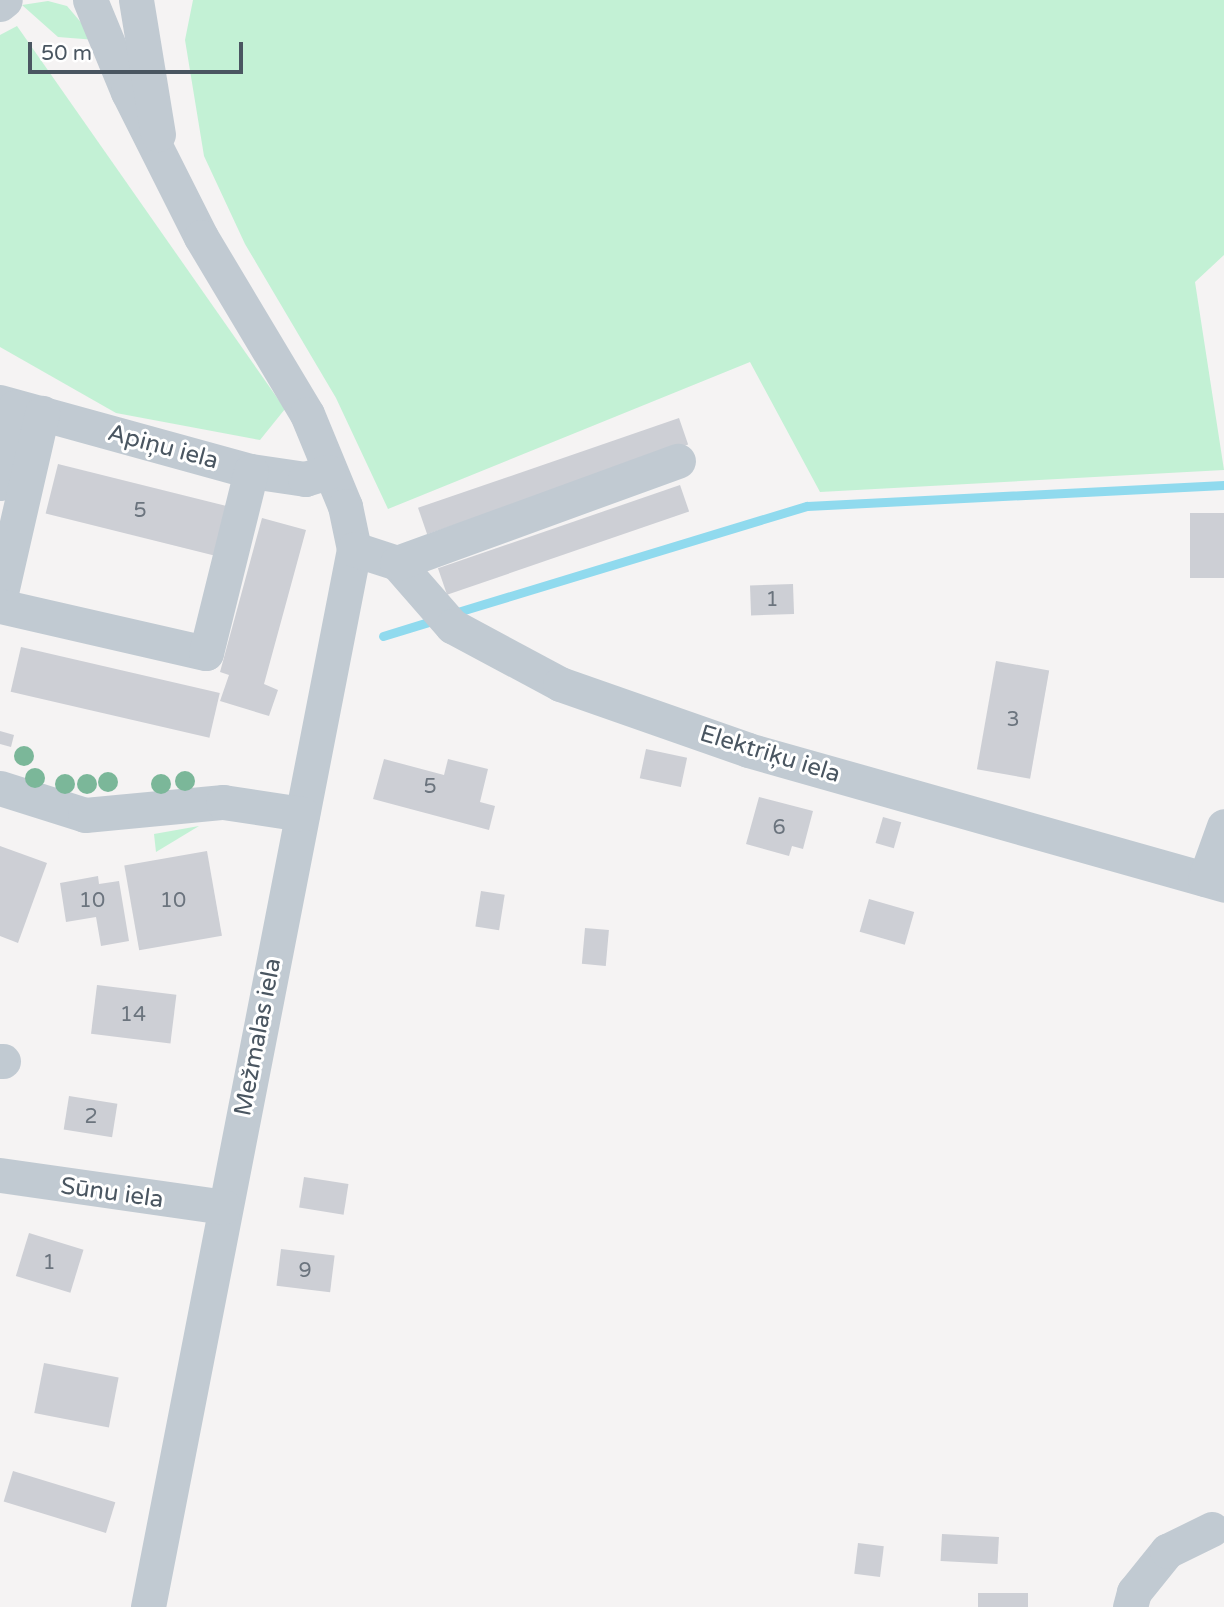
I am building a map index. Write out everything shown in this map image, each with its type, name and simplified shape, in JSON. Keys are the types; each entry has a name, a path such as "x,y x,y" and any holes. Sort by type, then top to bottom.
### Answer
{"street":[{"path":"0,4 5,0"},
{"path":"90,0 128,92 159,145"},
{"path":"136,0 153,76 159,145"},
{"name":"Mežmalas iela","path":"148,1607 354,549 345,506 328,472 307,414 201,237 159,145"},
{"path":"1,476 19,407"},
{"path":"0,597 19,407"},
{"name":"Apiņu iela","path":"19,407 251,471 305,479 328,472"},
{"path":"354,549 397,563 678,461"},
{"path":"0,606 206,653 251,471"},
{"name":"Elektriķu iela","path":"397,563 452,626 560,684 748,750 1214,882"},
{"path":"0,788 85,815 223,802 302,814"},
{"path":"1214,882 1224,826"},
{"name":"Sūnu iela","path":"0,1175 224,1207"},
{"path":"1130,1607 1134,1592 1167,1551 1212,1529"}],"green space":[{"path":"193,0 1224,0 1224,255 1195,282 1224,470 820,492 750,362 388,509 336,398 245,244 204,156 185,40"},
{"path":"48,1 67,6 96,40 58,37 22,5"},
{"path":"17,26 285,409 260,440 116,413 0,347 0,35"},
{"path":"199,826 156,852 154,834"}],"building":[{"path":"679,418 688,444 427,534 418,508"},
{"path":"58,464 237,509 224,558 46,513"},
{"path":"680,485 689,511 447,595 438,568"},
{"path":"1190,513 1224,513 1224,578 1190,578"},
{"path":"262,518 306,530 264,684 278,690 269,716 220,701 229,675 220,672"},
{"path":"793,584 794,614 751,615 750,586"},
{"path":"21,647 220,693 209,738 11,692"},
{"path":"996,661 1049,670 1030,779 977,769"},
{"path":"0,731 14,735 11,747 0,744"},
{"path":"646,749 687,758 681,787 640,778"},
{"path":"384,759 444,775 448,759 488,769 480,802 495,806 489,830 373,799"},
{"path":"759,797 813,811 803,849 792,846 789,856 746,844"},
{"path":"883,817 901,822 894,848 876,843"},
{"path":"0,846 47,863 18,943 0,936"},
{"path":"207,851 222,936 139,950 124,866"},
{"path":"98,876 99,884 119,881 129,941 101,946 96,917 66,922 60,883"},
{"path":"481,891 505,895 499,930 475,927"},
{"path":"869,899 914,912 905,945 860,932"},
{"path":"585,928 609,930 606,966 582,964"},
{"path":"97,985 176,995 170,1043 91,1034"},
{"path":"69,1096 117,1104 112,1137 64,1130"},
{"path":"304,1177 348,1184 344,1215 299,1208"},
{"path":"29,1233 84,1250 70,1293 16,1276"},
{"path":"281,1249 335,1256 330,1292 276,1286"},
{"path":"44,1363 119,1378 109,1428 34,1413"},
{"path":"13,1471 115,1502 106,1533 4,1502"},
{"path":"942,1534 999,1537 998,1564 941,1561"},
{"path":"858,1543 884,1546 880,1577 854,1574"},
{"path":"978,1593 1028,1593 1028,1607 978,1607"}],"waterway":[{"path":"451,614 807,506 1224,485"},
{"path":"383,636 435,620"}]}
